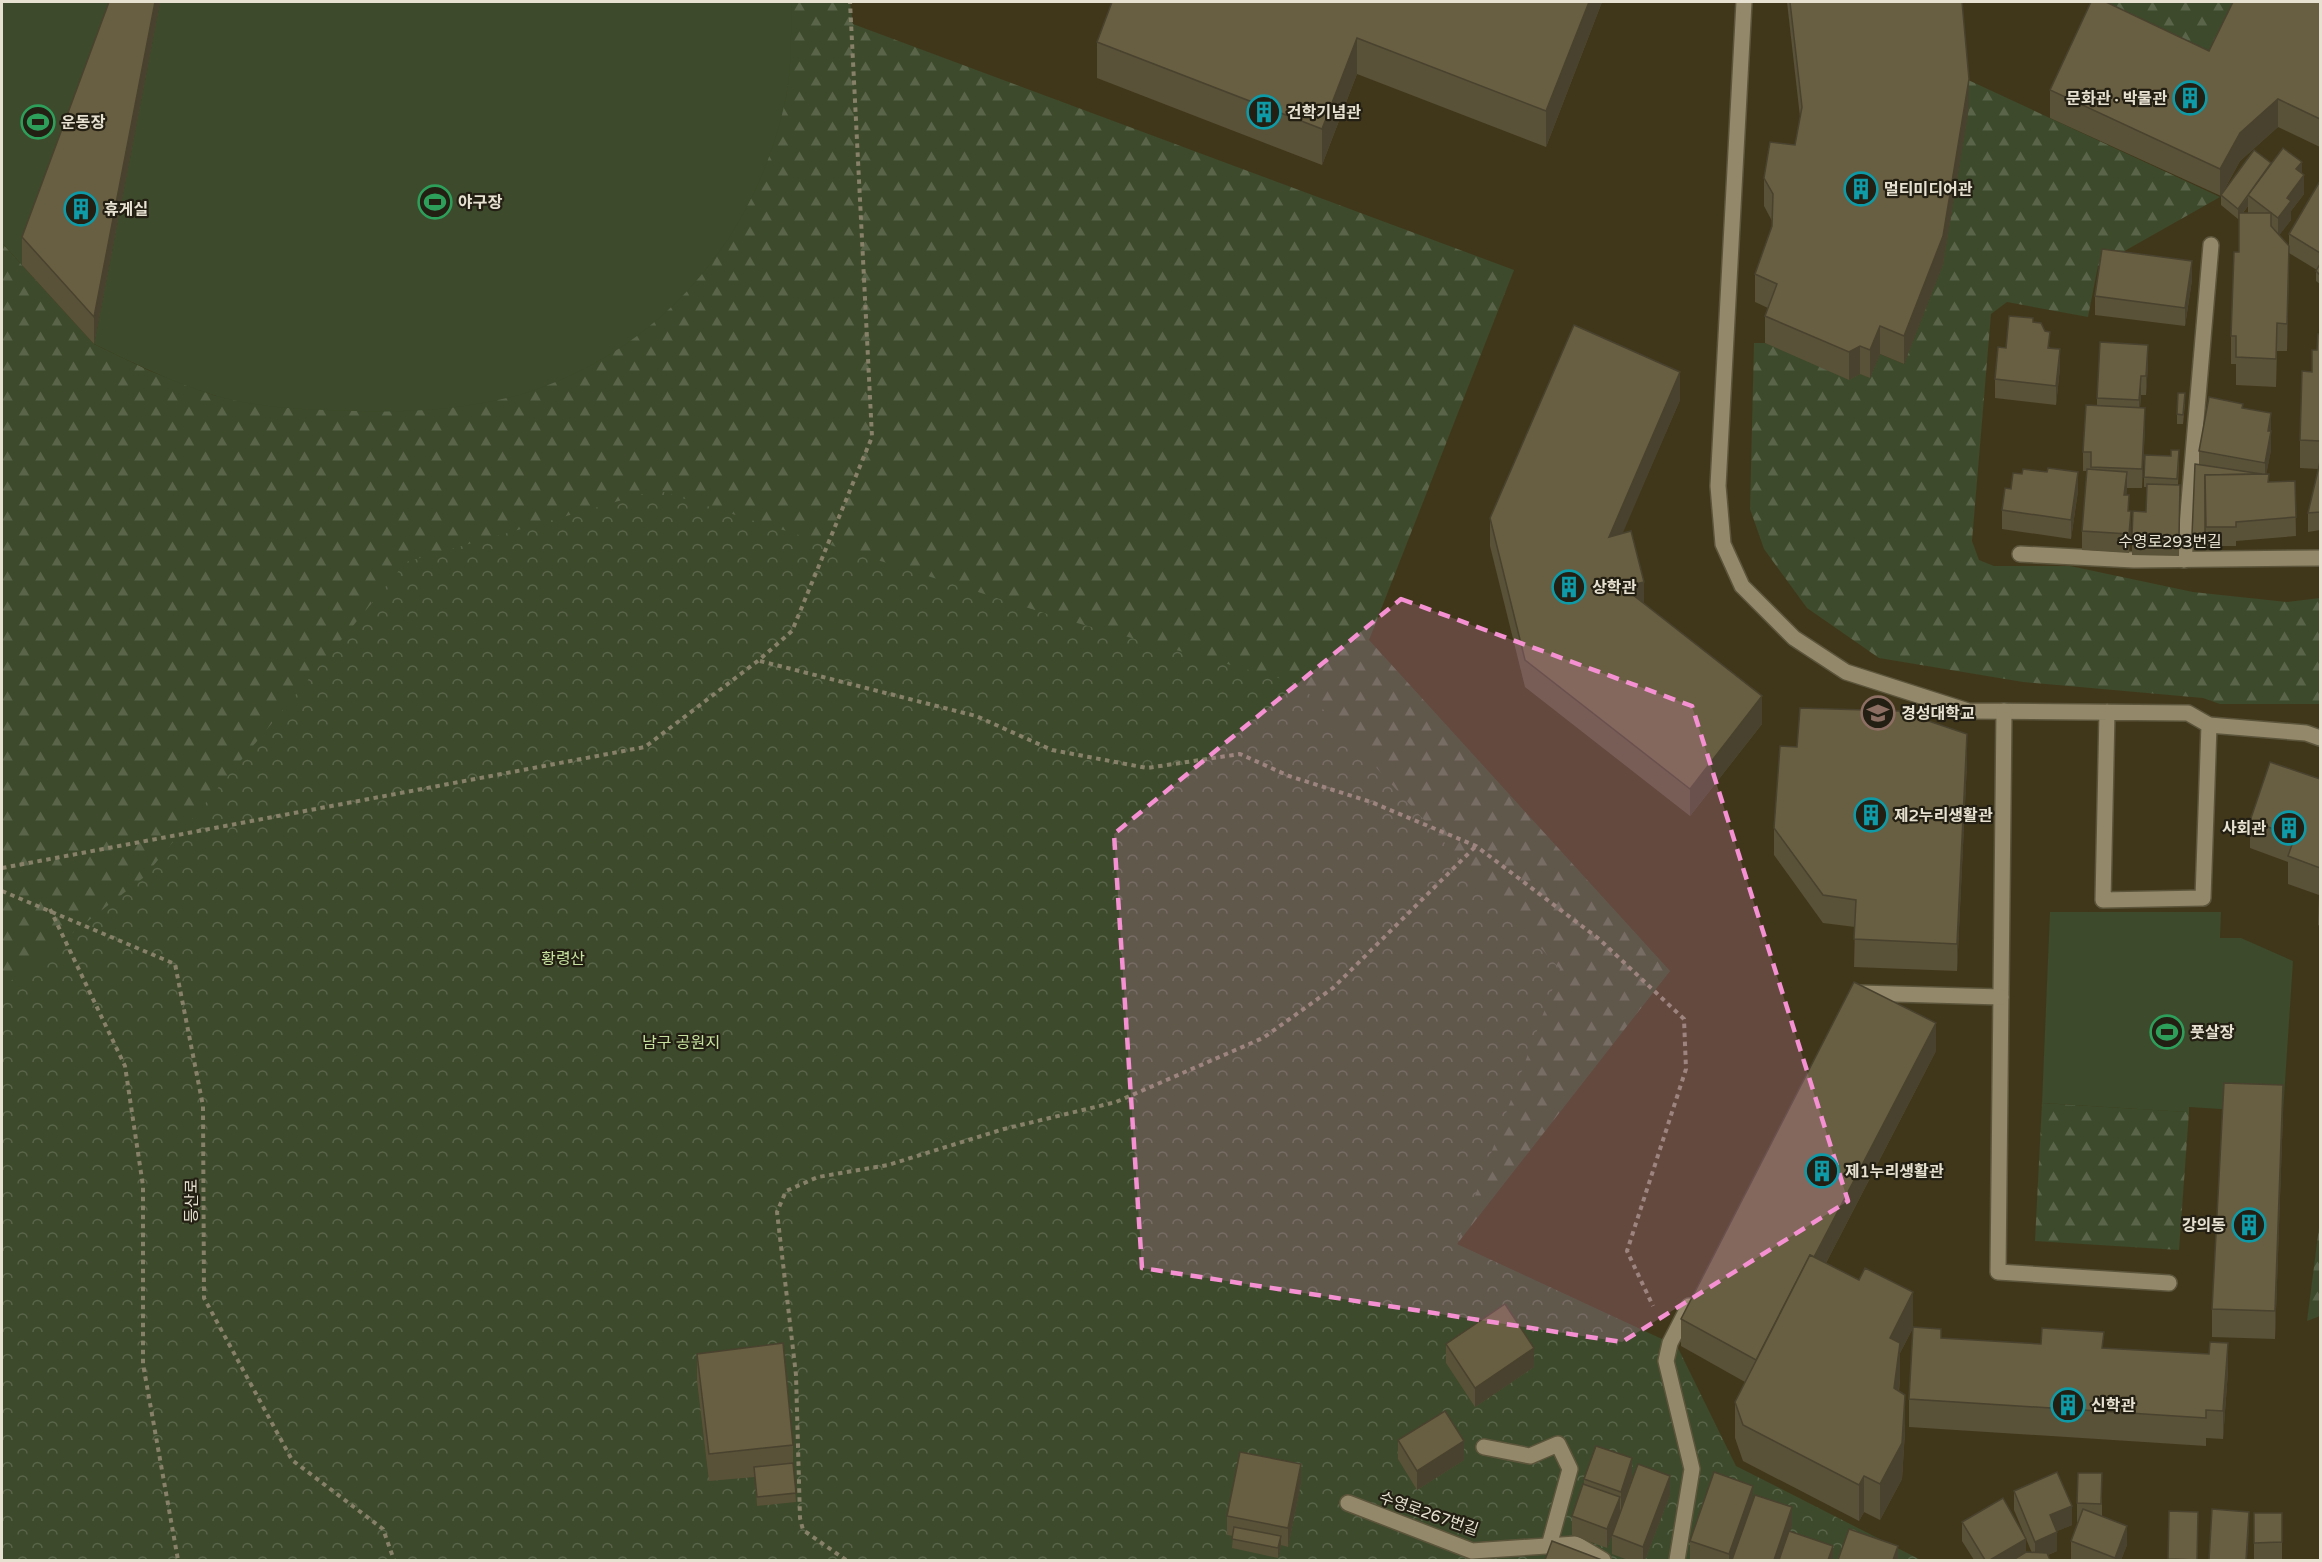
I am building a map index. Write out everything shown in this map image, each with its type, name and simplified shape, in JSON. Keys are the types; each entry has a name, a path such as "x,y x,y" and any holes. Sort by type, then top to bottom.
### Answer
{"street":[{"path":"1744,2 1718,486 1723,544 1742,585 1794,638 1846,672 1968,711 2188,713 2209,725 2306,733 2320,738"},
{"path":"2184,560 2211,245"},
{"name":"수영로293번길","path":"2020,554 2184,560 2320,558"},
{"path":"2004,711 1998,1272 2169,1283"},
{"path":"2107,712 2103,900 2203,898 2209,725"},
{"path":"1847,1004 1852,993 2001,997"},
{"path":"1677,1560 1692,1469 1666,1361 1670,1343 1697,1290"},
{"path":"1484,1447 1530,1456 1558,1444 1570,1469 1549,1546"},
{"name":"수영로267번길","path":"1347,1503 1472,1551 1576,1544 1603,1560"}],"path":[{"path":"2,868 645,747 759,660 792,631 872,437 850,2"},
{"path":"759,660 976,716 1052,750 1147,768 1240,754 1289,776 1371,802 1476,846 1599,939 1684,1019 1686,1069 1627,1251 1653,1306"},
{"path":"846,1560 803,1530 800,1518 796,1375 777,1212 786,1191 818,1177 888,1165 1004,1128 1116,1102 1263,1038 1333,988 1476,846"},
{"name":"등산로","path":"2,891 50,909 175,964 203,1106 204,1298 292,1460 383,1529 394,1560"},
{"path":"50,909 125,1066 142,1186 143,1364 178,1560"}],"highlighted area":[{"path":"1401,599 1692,706 1848,1201 1622,1342 1142,1268 1114,834"}],"green space":[{"name":"운동장","path":"2,2 120,2 22,265 2,243"},
{"name":"야구장","path":"160,2 791,2 788,85 773,147 753,194 728,238 698,278 663,314 624,345 580,371 532,391 467,406 378,411 265,406 198,390 94,344"},
{"name":"남구 공원지","path":"791,2 850,2 853,24 1514,270 1369,640 1670,971 1457,1244 2,1560 2,243 94,344 150,371 216,396 786,96"},
{"path":"2104,2 2247,2 2209,79"},
{"path":"1966,79 2220,197 2098,266 2088,317 2007,302 1991,314 1972,541 1979,560 1994,566 2070,566 2193,592 2287,602 2320,598 2320,704 2220,704 2203,698 2023,682 1879,658 1807,608 1764,549 1750,509 1754,343 1765,343 1870,377 1880,354 1904,364 1943,264 1969,107"},
{"name":"남구 공원지","path":"657,490 1066,620 1300,684 1560,969 1457,1244 1677,1346 1736,1466 1919,1559 2,1560 2,988 143,878 406,562"},
{"name":"풋살장","path":"2050,912 2221,912 2220,938 2241,938 2293,961 2283,1113 2189,1107 2189,1112 2185,1112 2042,1103"},
{"path":"2042,1103 2189,1112 2179,1250 2035,1241"},
{"path":"2320,1220 2320,1316 2307,1321"}],"building":[{"name":"휴게실","path":"109,2 155,2 94,317 22,237"},
{"name":"건학기념관","path":"1112,2 1589,2 1546,111 1357,38 1322,129 1097,42"},
{"name":"멀티미디어관","path":"1790,2 1962,2 1969,79 1943,236 1904,336 1880,326 1870,350 1860,346 1849,352 1765,316 1777,284 1755,274 1772,226 1773,194 1764,178 1770,142 1795,145 1802,107"},
{"name":"문화관 · 박물관","path":"2091,2 2106,2 2209,51 2233,2 2320,2 2320,119 2278,99 2240,133 2220,169 2050,90"},
{"path":"2283,148 2302,162 2296,169 2304,175 2287,198 2291,201 2278,218 2248,195"},
{"path":"2254,150 2271,163 2238,209 2221,195"},
{"path":"2320,181 2320,253 2289,234"},
{"path":"2239,213 2271,213 2271,226 2289,246 2287,324 2277,323 2276,359 2236,357 2236,336 2231,336 2234,252 2239,252"},
{"path":"2102,249 2192,261 2185,308 2095,296"},
{"path":"2009,316 2033,318 2033,322 2041,323 2045,331 2050,332 2048,348 2060,349 2056,386 1995,379 1998,347 2006,348"},
{"name":"상학관","path":"1574,325 1680,372 1609,537 1631,531 1644,582 1623,587 1762,696 1690,789 1525,660 1490,518"},
{"path":"2318,334 2320,334 2320,441 2300,440 2302,371 2312,372 2312,350 2317,350"},
{"path":"2100,342 2148,345 2146,376 2141,376 2139,400 2097,398"},
{"path":"2178,393 2185,393 2183,415 2177,414"},
{"path":"2209,397 2243,404 2242,408 2271,413 2268,431 2271,431 2265,463 2199,451"},
{"path":"2086,405 2145,408 2142,469 2091,467 2091,452 2083,452"},
{"path":"2171,450 2179,450 2177,479 2144,477 2145,455 2171,456"},
{"path":"2320,462 2320,512 2308,513"},
{"path":"2195,464 2262,474 2205,475 2205,534 2192,535"},
{"path":"2048,468 2078,472 2071,520 2002,510 2005,488 2011,489 2013,473 2022,474 2023,469 2047,472"},
{"path":"2087,469 2127,472 2124,495 2129,495 2128,511 2131,511 2129,534 2082,531"},
{"path":"2269,474 2268,482 2295,481 2296,517 2236,522 2236,527 2206,527 2205,475"},
{"path":"2147,484 2180,485 2179,537 2132,536 2133,511 2146,512"},
{"name":"제2누리생활관","path":"1800,708 1899,711 1967,734 1957,944 1854,939 1856,900 1823,895 1774,828 1780,746 1797,747"},
{"name":"사회관","path":"2270,762 2320,779 2320,868 2288,856 2295,836 2250,821"},
{"name":"제1누리생활관","path":"1854,982 1936,1023 1814,1257 1810,1255 1756,1360 1681,1319"},
{"name":"강의동","path":"2224,1083 2283,1085 2275,1311 2212,1309"},
{"path":"1810,1255 1859,1280 1865,1268 1913,1292 1890,1338 1900,1343 1894,1388 1905,1395 1902,1443 1880,1484 1864,1476 1859,1485 1743,1425 1735,1402"},
{"path":"1505,1304 1534,1348 1475,1388 1446,1344"},
{"path":"1913,1327 1941,1329 1941,1338 2041,1344 2042,1328 2104,1332 2102,1348 2209,1354 2210,1342 2228,1343 2223,1411 2206,1410 2206,1418 1909,1399"},
{"path":"783,1343 793,1445 709,1454 697,1354"},
{"path":"1445,1411 1464,1441 1417,1471 1398,1440"},
{"path":"1596,1446 1632,1458 1621,1492 1584,1479"},
{"path":"1240,1452 1301,1464 1288,1528 1227,1516"},
{"path":"793,1463 796,1493 757,1497 754,1467"},
{"path":"1638,1464 1670,1476 1643,1547 1612,1535"},
{"path":"1714,1472 1753,1486 1729,1554 1690,1541"},
{"path":"2057,1472 2072,1506 2050,1515 2057,1532 2035,1542 2014,1491"},
{"path":"2078,1473 2102,1473 2101,1504 2077,1503"},
{"path":"1583,1484 1620,1497 1607,1529 1572,1516"},
{"path":"1755,1495 1792,1507 1774,1560 1732,1560"},
{"path":"2003,1498 2026,1539 1990,1560 1985,1560 1962,1522"},
{"path":"2083,1509 2127,1526 2115,1558 2071,1541"},
{"path":"2212,1509 2249,1512 2246,1560 2209,1560"},
{"path":"2169,1511 2198,1512 2197,1560 2168,1559"},
{"path":"2254,1513 2282,1513 2282,1542 2254,1543"},
{"path":"1234,1527 1281,1536 1278,1548 1232,1539"},
{"path":"1849,1529 1898,1546 1893,1560 1838,1560"},
{"path":"1789,1531 1833,1546 1828,1560 1779,1560"},
{"path":"1552,1541 1602,1560 1545,1560"},
{"path":"2026,1552 2047,1553 2050,1560 2013,1560"}],"place":[{"name":"문화관 · 박물관","path":"2190,98"},
{"name":"건학기념관","path":"1264,112"},
{"name":"운동장","path":"38,122"},
{"name":"멀티미디어관","path":"1861,189"},
{"name":"야구장","path":"435,202"},
{"name":"휴게실","path":"81,209"},
{"name":"상학관","path":"1569,587"},
{"name":"경성대학교","path":"1878,713"},
{"name":"제2누리생활관","path":"1871,815"},
{"name":"사회관","path":"2289,828"},
{"name":"풋살장","path":"2167,1032"},
{"name":"제1누리생활관","path":"1822,1171"},
{"name":"강의동","path":"2249,1225"},
{"name":"신학관","path":"2068,1405"}],"park label":[{"name":"황령산","path":"563,958"}]}
